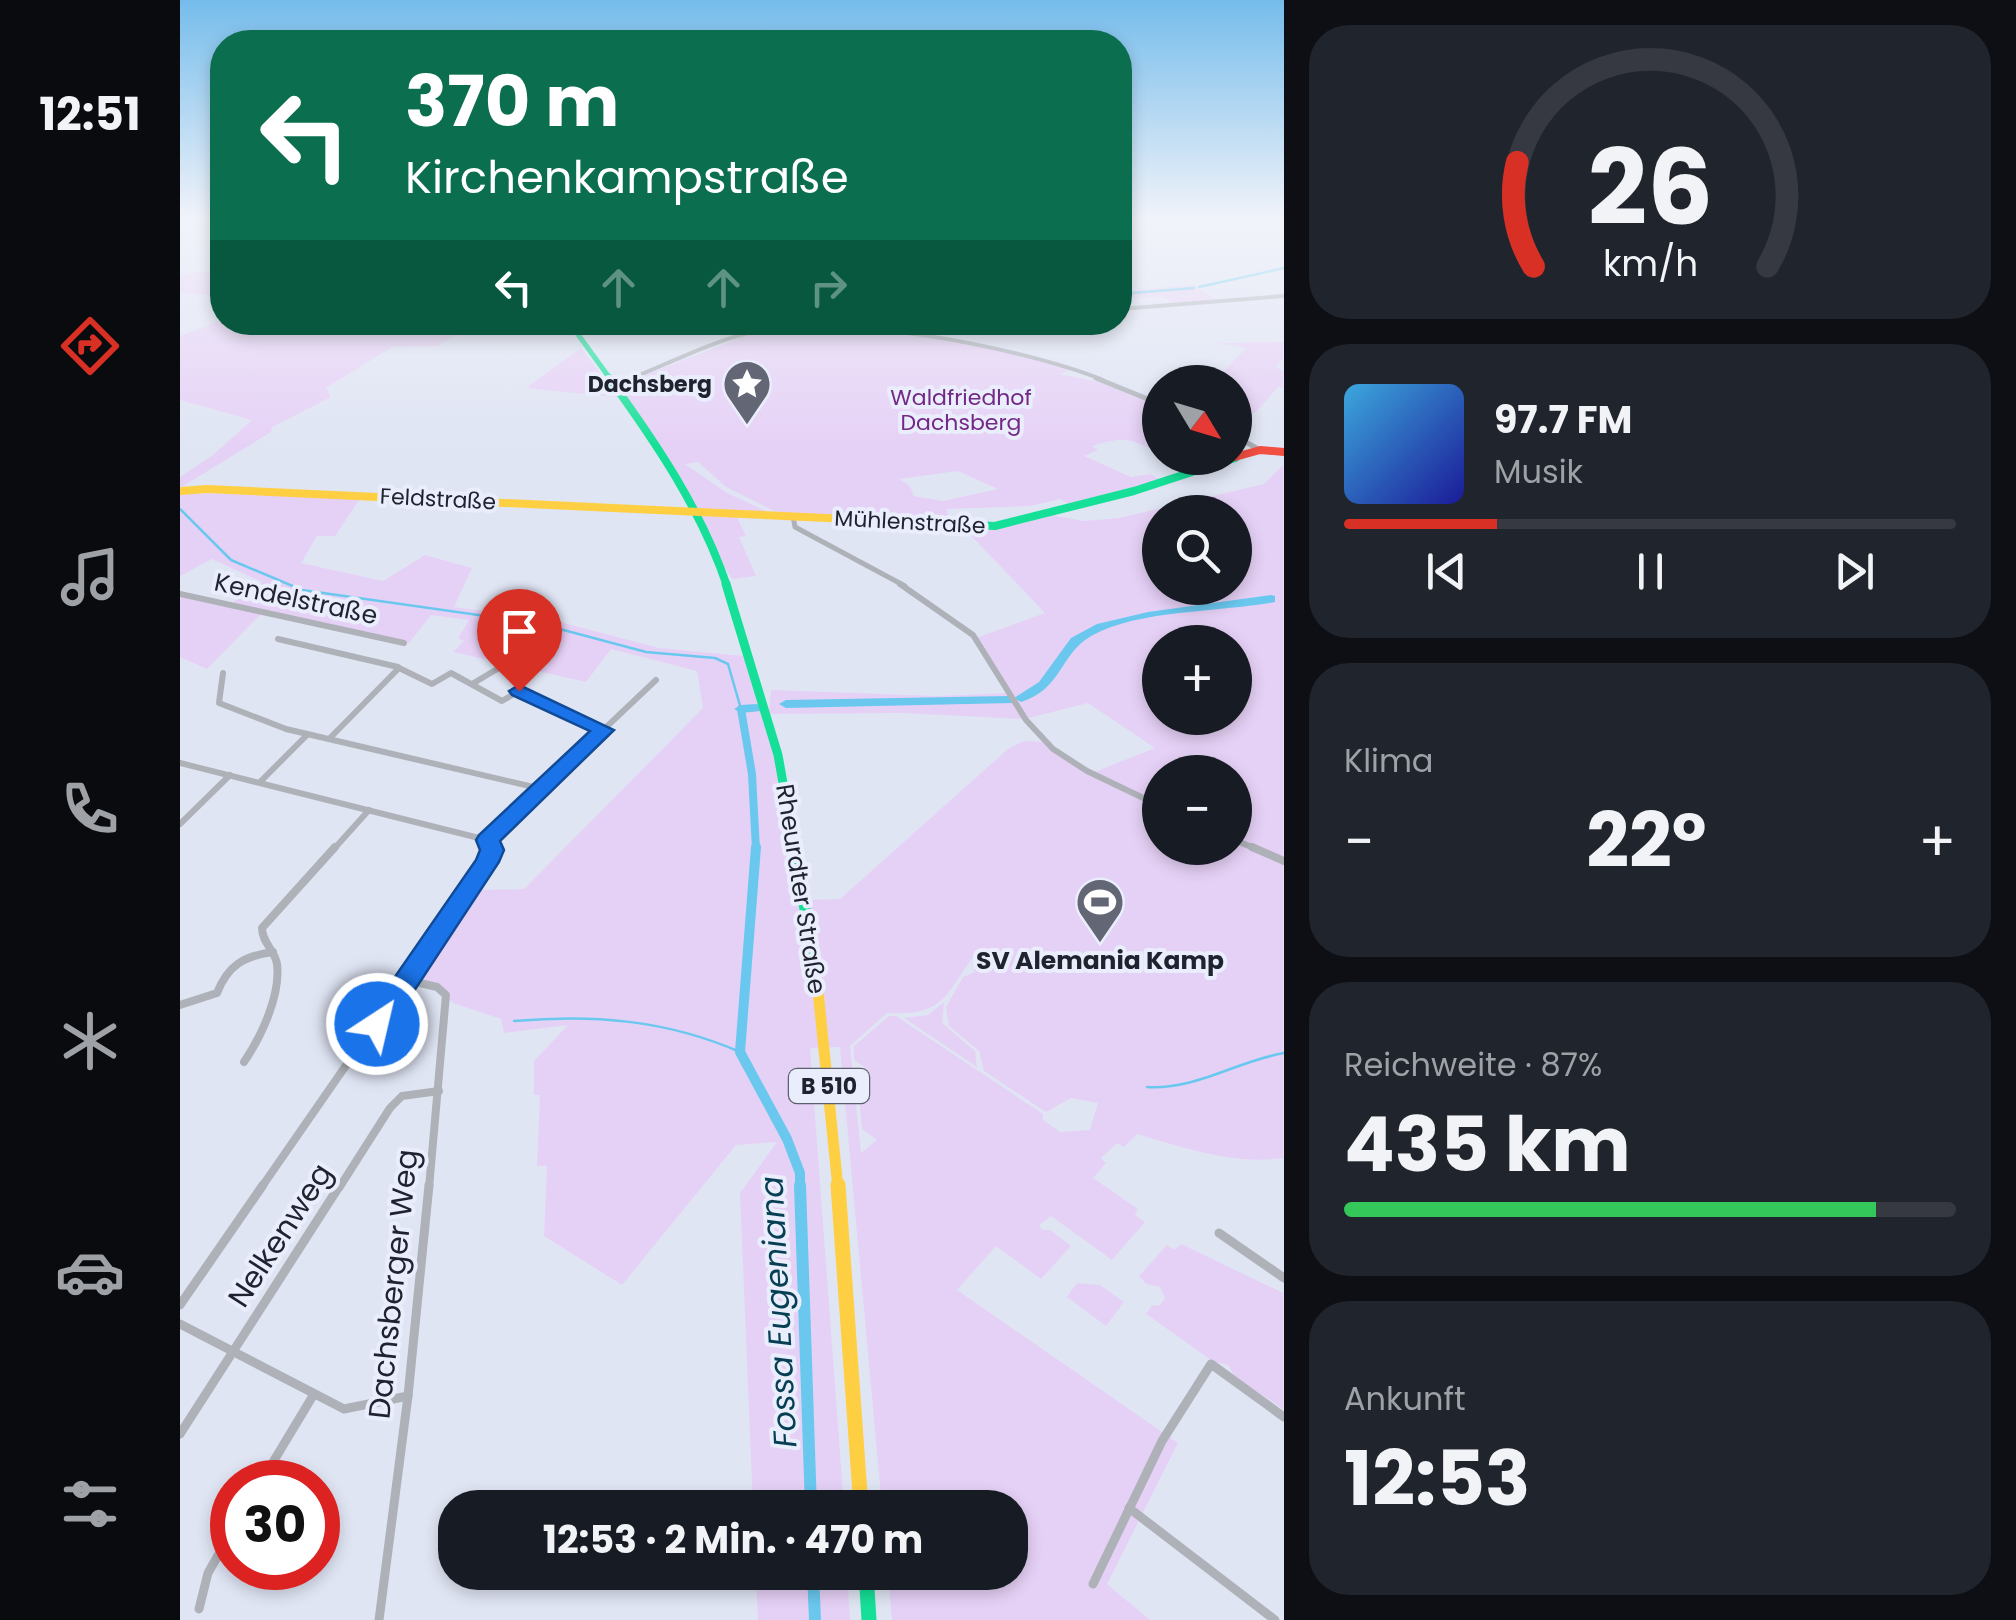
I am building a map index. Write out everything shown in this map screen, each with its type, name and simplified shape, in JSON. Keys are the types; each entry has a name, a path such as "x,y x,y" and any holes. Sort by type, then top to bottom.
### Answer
{"main road":[{"name":"Rheurdter Straße","path":"580,335 617,384 696,512 720,562 756,663 785,778 802,876 836,1148 860,1490"},
{"name":"Mühlenstraße","path":"1252,452 1284,452"},
{"name":"Mühlenstraße","path":"696,512 1006,525 1182,475"},
{"name":"Feldstraße","path":"180,491 207,489 696,512"},
{"path":"867,1590 869,1620"}],"street":[{"path":"1132,308 1284,296"},
{"path":"617,384 746,335"},
{"path":"901,335 1012,350 1070,367 1142,397"},
{"path":"1252,446 1260,450"},
{"path":"793,516 795,526 914,594 971,632 984,647 1025,719 1058,753 1142,797"},
{"name":"Kendelstraße","path":"180,594 404,643"},
{"path":"278,640 399,668 432,684 451,674 502,701 519,691 604,730"},
{"path":"471,684 504,666"},
{"path":"330,738 399,668"},
{"path":"223,673 219,702 306,735 542,789"},
{"path":"487,840 656,680"},
{"path":"260,782 306,735"},
{"path":"180,762 487,840 492,850 407,980 180,1305"},
{"path":"180,824 231,774"},
{"path":"244,1062 258,1045 278,968 273,952 262,938 262,928 368,810"},
{"path":"1252,847 1284,861"},
{"path":"180,1004 217,993 222,975 243,956 273,952"},
{"name":"Dachsberger Weg","path":"380,1620 408,1396 446,995 437,986 407,980"},
{"name":"Nelkenweg","path":"180,1434 390,1108 402,1096 438,1091"},
{"path":"1219,1234 1284,1278"},
{"path":"180,1324 344,1409 408,1396"},
{"path":"1094,1584 1169,1429 1212,1364 1284,1417"},
{"path":"274,1460 314,1394"},
{"path":"1129,1508 1275,1620"},
{"path":"199,1609 210,1570"}],"green space":[{"path":"1132,295 1209,295 1219,301 1175,304 1164,297 1132,298"},
{"path":"210,325 210,335 456,335 437,346 392,347 326,388 331,397 272,427 271,432 180,488 180,477 213,455 252,420 180,400 180,336"},
{"name":"Waldfriedhof Dachsberg","path":"747,335 912,335 1010,351 1072,369 1060,374 1099,382 1142,399 1142,445 1111,441 1092,446 1098,450 1084,456 1131,477 1152,475 1161,480 1069,504 1060,499 1030,506 947,509 949,521 778,513 726,487 698,462 685,464 727,493 770,513 735,513 746,536 739,537 756,576 732,579 626,398 526,388 581,348 612,388","holes":["958,471 998,489 943,501 914,496 910,486 899,479"]},
{"path":"1283,342 1283,359 1276,367 1283,371 1283,388 1278,387 1255,413 1252,365 1230,365 1246,348 1218,343"},
{"path":"1283,465 1283,1158 1227,1157 1137,1134 1124,1147 1117,1143 1101,1158 1106,1163 1093,1178 1138,1209 1135,1215 1145,1222 1112,1260 1051,1216 1039,1225 1042,1230 1050,1230 1071,1246 1041,1279 996,1246 957,1290 1178,1443 1107,1584 1150,1620 892,1620 889,1590 1028,1590 1028,1490 880,1490 840,1047 810,1048 843,1490 752,1490 740,1193 777,1142 736,1145 622,1285 544,1236 547,1166 537,1166 540,1095 534,1095 534,1061 568,1025 504,1033 501,1019 453,1003 435,987 407,980 482,890 524,889 703,708 697,671 611,649 586,682 453,652 464,641 458,638 469,620 431,615 409,643 231,604 262,582 212,559 180,576 180,493 361,497 335,536 317,536 301,563 383,581 425,555 472,568 454,607 552,620 659,648 754,657 755,690 769,712 771,690 937,696 1010,693 976,638 1045,613 962,526 1011,526 1045,514 1084,521 1142,513 1142,605 1252,605 1252,495 1217,495 1264,484","holes":["1088,703 1155,748 1092,773 1044,742 1024,741 1008,749 840,899 805,900 769,714 902,713 1025,719","973,957 975,972 963,977 946,1007 949,1026 979,1051 984,1071 1046,1112 1071,1098 1098,1103 1090,1130 1060,1132 1043,1120 1043,1114 896,1016 889,1016 854,1046 854,1060 864,1067 857,1073 862,1129 877,1140 861,1153 850,1046 887,1013 920,1011 940,1002"]},
{"path":"180,596 261,614 207,669 180,657"},
{"path":"944,1002 942,1023 975,1051 977,1067 904,1018 928,1015"},
{"path":"1181,1244 1283,1293 1283,1409 1235,1377 1228,1365 1214,1362 1146,1314 1152,1305 1159,1306 1165,1298 1160,1287 1146,1284 1139,1276 1167,1245 1174,1250"},
{"path":"1077,1283 1100,1285 1124,1302 1106,1326 1067,1297"},
{"path":"757,1590 848,1590 850,1620 758,1620"}],"waterway":[{"path":"180,509 231,560 302,590 541,624 646,652 715,658 728,664 741,709"},
{"path":"1021,698 1051,677 1076,641 1101,626 1271,599"},
{"path":"786,704 1008,700"},
{"path":"741,709 756,708"},
{"name":"Fossa Eugeniana","path":"741,709 752,774 756,848"},
{"name":"Fossa Eugeniana","path":"756,848 740,1052 787,1139 800,1173 800,1185"},
{"path":"514,1021 572,1018 629,1022 685,1033 740,1052"},
{"path":"1147,1087 1199,1080 1284,1053"},
{"name":"Fossa Eugeniana","path":"800,1185 810,1490"},
{"name":"Fossa Eugeniana","path":"814,1590 815,1620"}],"traffic: fast":[{"path":"578,335 666,458 715,550 778,755 816,971"},
{"path":"933,523 995,526 1183,475"},
{"path":"867,1590 869,1620"}],"traffic: slow":[{"path":"180,491 207,489 933,523"},
{"path":"816,971 838,1182 860,1490"}],"traffic: jam":[{"path":"1252,452 1284,452"}],"place":[{"name":"Dachsberg","path":"747,426"},
{"name":"SV Alemania Kamp","path":"1100,944"}],"route":[{"path":"377,1024 487,862 492,850 487,840 604,730 519,691"}]}
